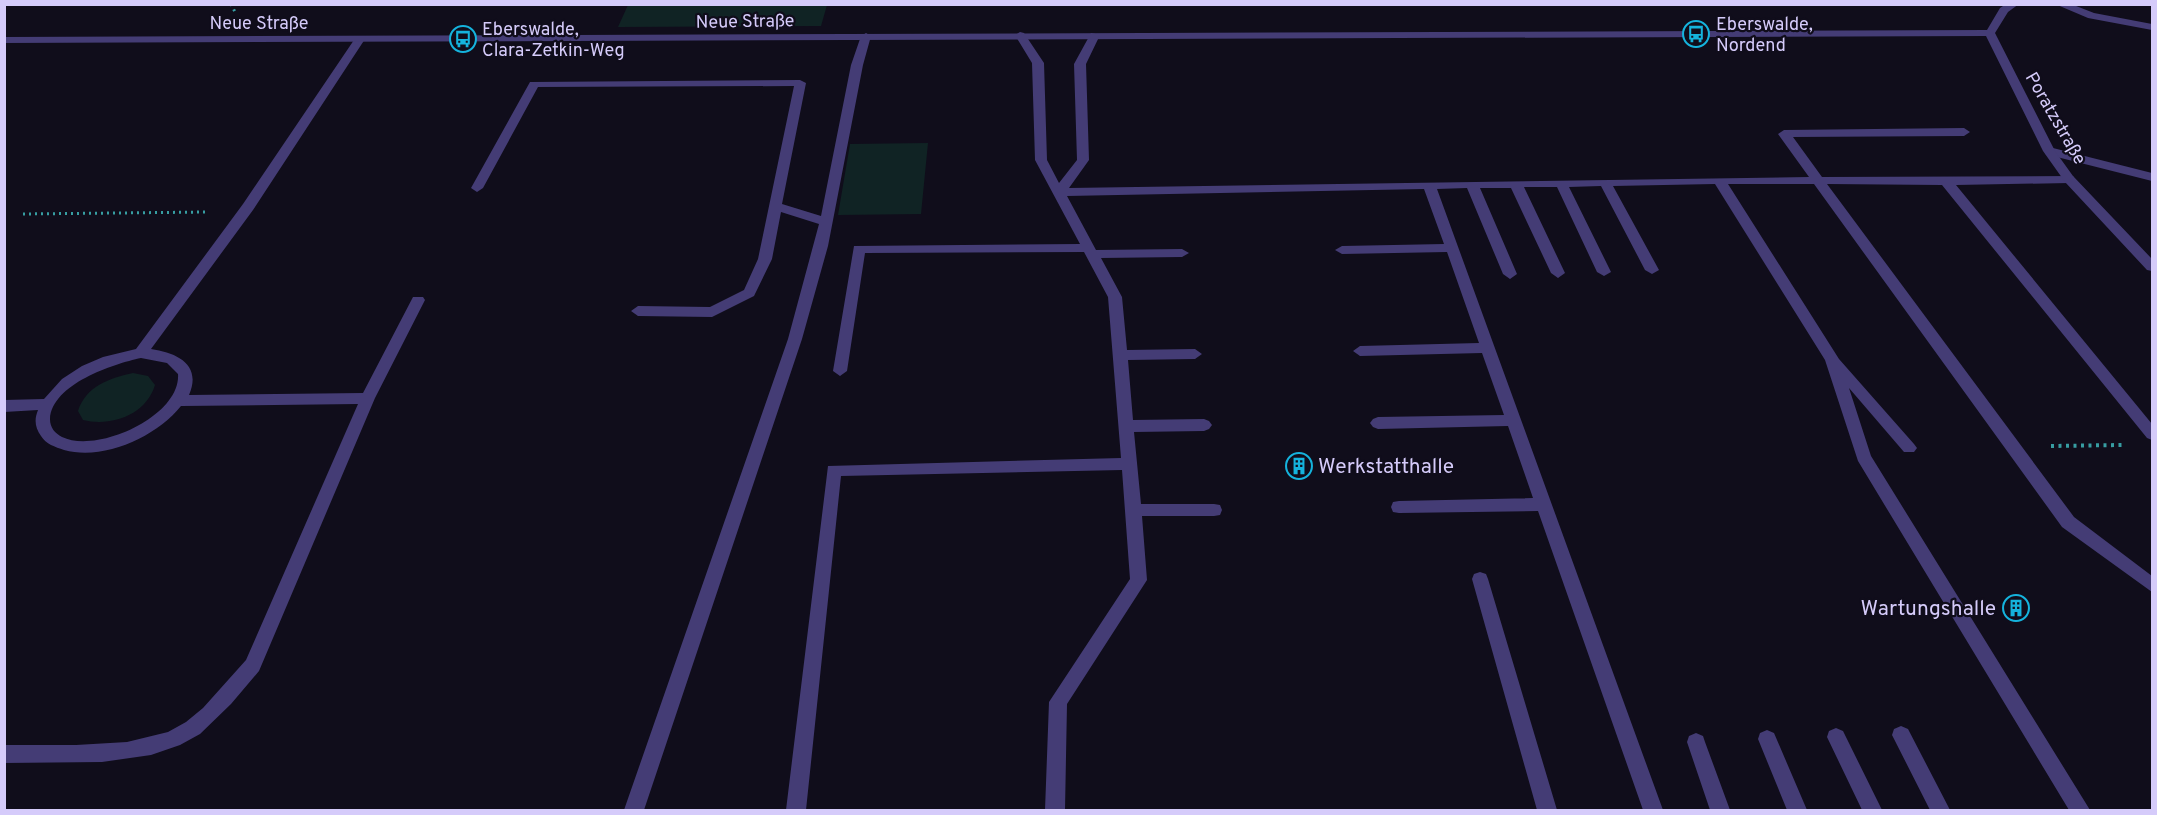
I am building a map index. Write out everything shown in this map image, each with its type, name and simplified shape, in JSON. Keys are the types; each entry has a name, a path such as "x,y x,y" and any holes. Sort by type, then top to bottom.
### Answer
{"street":[{"path":"1990,33 2004,10 2014,4"},
{"path":"2060,4 2092,16 2152,27"},
{"name":"Neue Straße","path":"4,40 561,40 1020,35 1990,33"},
{"name":"Poratzstraße","path":"1990,33 2049,151 2069,179 2152,267"},
{"path":"1020,35 1038,63 1041,160 1115,297 1139,580 1058,702 1055,810"},
{"path":"634,810 645,785 795,339 826,222 857,65 866,36"},
{"path":"1059,192 1083,160 1080,63 1095,36"},
{"path":"141,353 245,211 360,39"},
{"path":"477,188 534,84 800,83 765,259 748,293 712,312 638,311"},
{"path":"1964,132 1784,134 2068,522 2152,585"},
{"path":"2049,151 2152,177"},
{"path":"1059,192 1719,180 2069,179"},
{"path":"1719,180 1832,359 1909,448"},
{"path":"1946,181 2152,434"},
{"path":"1605,182 1652,270"},
{"path":"1561,183 1604,272"},
{"path":"1516,184 1558,273"},
{"path":"1429,185 1653,810"},
{"path":"1472,185 1510,274"},
{"path":"776,206 826,222"},
{"path":"1342,250 1452,248"},
{"path":"840,371 859,249 1182,253"},
{"path":"4,754 129,751 159,745 192,728 223,701 253,664 368,398 418,300"},
{"path":"1360,351 1488,348"},
{"path":"141,353 178,360 186,371 186,385 178,401 162,417 140,431 115,442 89,447 68,447 52,442 43,432 42,419 47,404 60,389 84,372 120,357 141,353"},
{"path":"1120,355 1195,354"},
{"path":"1832,359 1864,457 2080,810"},
{"path":"178,401 368,398"},
{"path":"4,406 47,404"},
{"path":"1378,423 1514,420"},
{"path":"1126,426 1203,425"},
{"path":"796,810 834,470 1129,464"},
{"path":"1399,507 1544,504"},
{"path":"1133,510 1214,510"},
{"path":"1480,579 1547,810"},
{"path":"1901,735 1940,810"},
{"path":"1836,737 1872,810"},
{"path":"1767,739 1797,810"},
{"path":"1696,742 1720,810"}],"path":[{"path":"22,214 245,211"},
{"path":"2012,446 2129,444"}],"green space":[{"path":"628,4 827,5 821,26 618,27"},
{"path":"928,143 921,214 838,215 850,144"},
{"path":"133,373 148,376 155,385 144,404 136,411 116,420 94,422 83,420 78,411 93,389 100,384"}],"place":[{"name":"Eberswalde, Nordend","path":"1696,34"},
{"name":"Eberswalde, Clara-Zetkin-Weg","path":"463,39"},
{"name":"Werkstatthalle","path":"1299,466"},
{"name":"Wartungshalle","path":"2016,608"}]}
